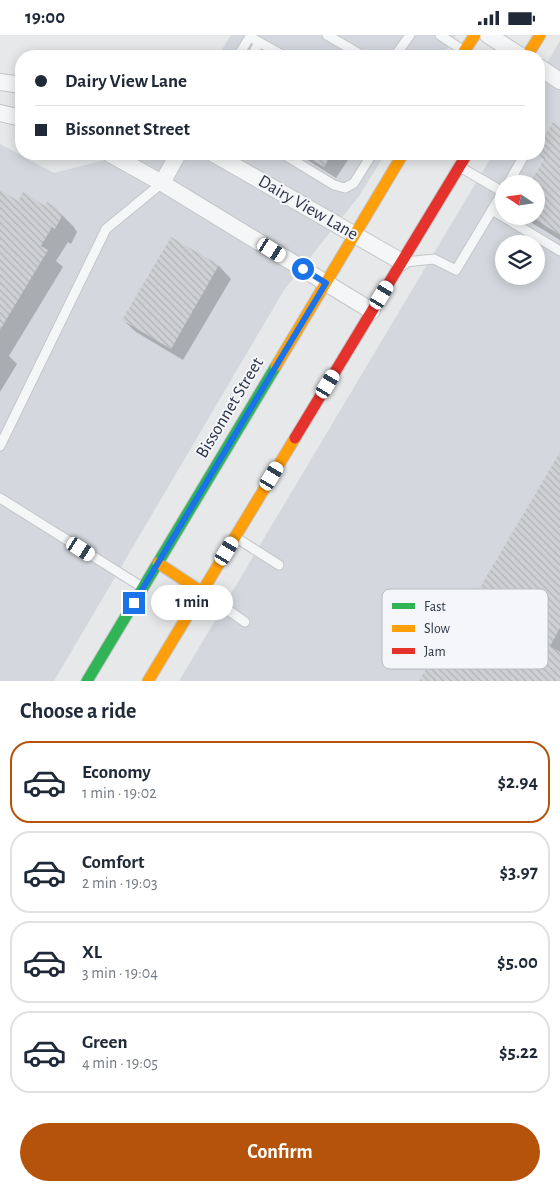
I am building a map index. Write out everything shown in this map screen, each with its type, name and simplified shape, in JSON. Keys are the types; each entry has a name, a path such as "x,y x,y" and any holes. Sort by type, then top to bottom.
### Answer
{"main road":[{"path":"465,50 474,35"},
{"path":"531,50 540,35"},
{"name":"Bissonnet Street","path":"87,681 399,160"},
{"path":"148,681 463,160"},
{"path":"158,563 202,592"}],"street":[{"path":"488,35 512,50"},
{"path":"545,71 560,81"},
{"path":"0,82 15,84"},
{"path":"0,113 15,117"},
{"path":"121,160 162,183 372,311"},
{"path":"162,183 175,160"},
{"name":"Dairy View Lane","path":"224,160 402,262"}],"lane":[{"path":"327,35 353,50"},
{"path":"399,50 410,35"},
{"path":"440,35 458,50"},
{"path":"242,50 251,36 273,50"},
{"path":"255,50 259,42"},
{"path":"294,160 334,185 345,188 354,183 368,160"},
{"path":"513,175 522,160"},
{"path":"459,166 495,184"},
{"path":"0,446 106,229 162,183"},
{"path":"402,262 434,259 456,270 495,205"},
{"path":"492,210 560,251"},
{"path":"0,498 143,588"},
{"path":"235,537 279,565"},
{"path":"202,592 245,622"}],"shaded area":[{"path":"231,35 456,35 447,50 222,50"},
{"path":"560,41 560,681 179,681 489,160 545,160 545,66"},
{"path":"0,144 15,152 15,160 30,160 54,173 105,160 381,160 359,196 284,290 54,681 0,681"}],"building":[{"path":"553,122 560,127 560,235 544,225 545,175 535,175 545,158 545,135"},
{"path":"313,160 328,160 324,167"},
{"path":"0,190 18,201 23,192 45,206 47,202 58,209 62,216 55,229 52,227 41,246 48,250 0,330"},
{"path":"171,237 219,265 171,349 122,320"},
{"path":"560,452 560,628 550,646 560,652 560,681 419,681 426,669 548,669 548,589 479,589"}],"traffic: fast":[{"path":"87,681 276,366"}],"traffic: slow":[{"path":"465,50 475,35"},
{"path":"531,50 540,35"},
{"path":"276,366 399,160"},
{"path":"148,681 295,438"},
{"path":"158,563 202,592"}],"traffic: jam":[{"path":"295,438 463,160"}],"route":[{"path":"134,603 326,283 303,269"}]}
